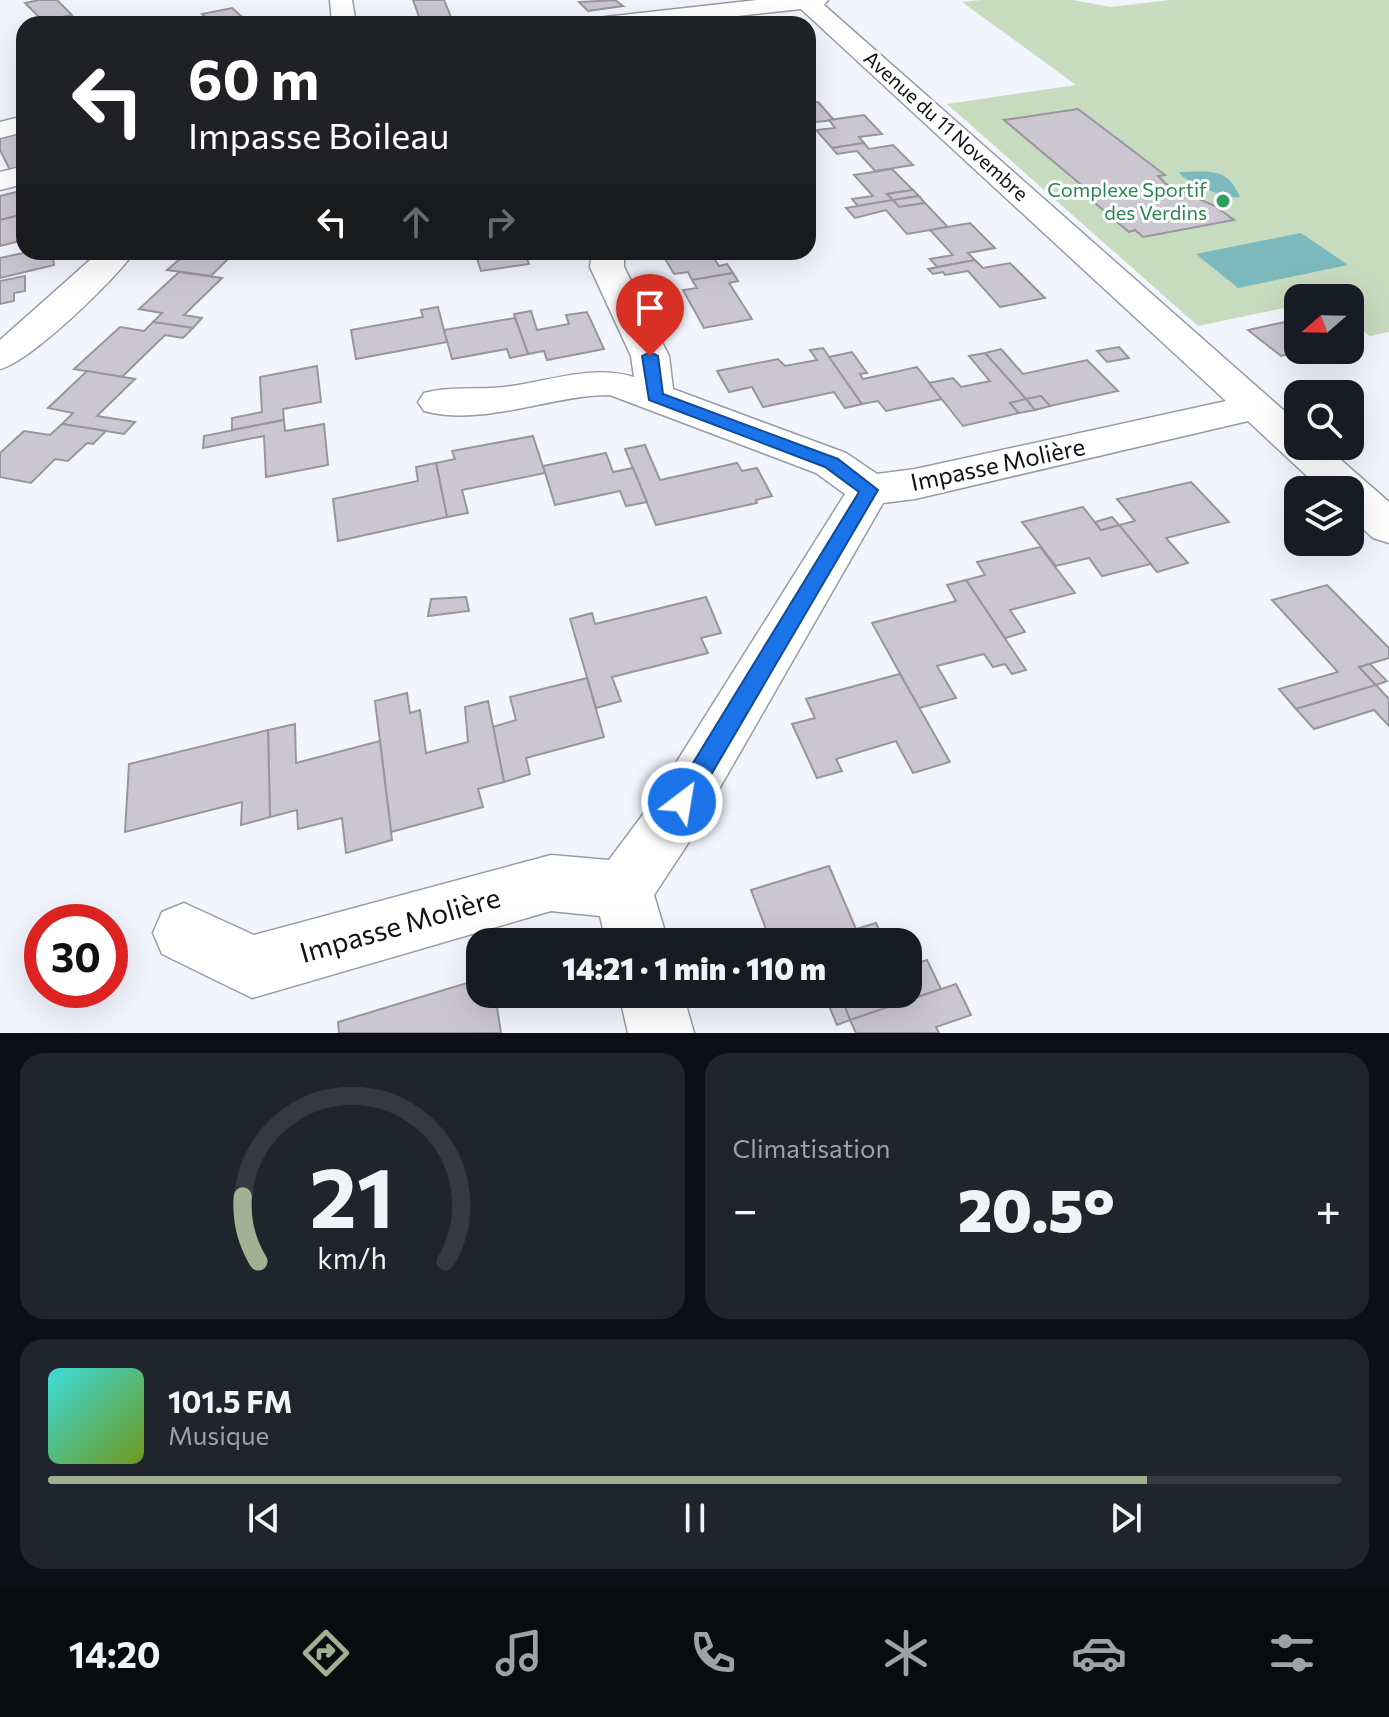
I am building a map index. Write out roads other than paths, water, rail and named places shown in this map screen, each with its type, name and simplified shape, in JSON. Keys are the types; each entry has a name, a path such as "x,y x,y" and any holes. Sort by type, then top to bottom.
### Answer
{"street":[{"name":"Avenue du 11 Novembre","path":"806,0 1284,432"},
{"path":"672,16 817,0"},
{"path":"0,358 48,319 110,260"},
{"path":"607,260 607,267 650,356 655,396"},
{"path":"438,402 505,399 594,383 613,383 831,463 869,490"},
{"name":"Impasse Molière","path":"184,933 252,967 551,883 630,916 667,827 869,490 915,484 1256,407"},
{"name":"Avenue du 11 Novembre","path":"1315,460 1333,476"},
{"name":"Avenue du 11 Novembre","path":"1364,504 1389,527"},
{"path":"655,1008 661,1033"}],"water":[{"path":"1179,172 1223,175 1240,197 1207,190"},
{"path":"1301,233 1348,265 1238,288 1196,254"}],"place":[{"name":"Complexe Sportif des Verdins","path":"1223,201"}]}
